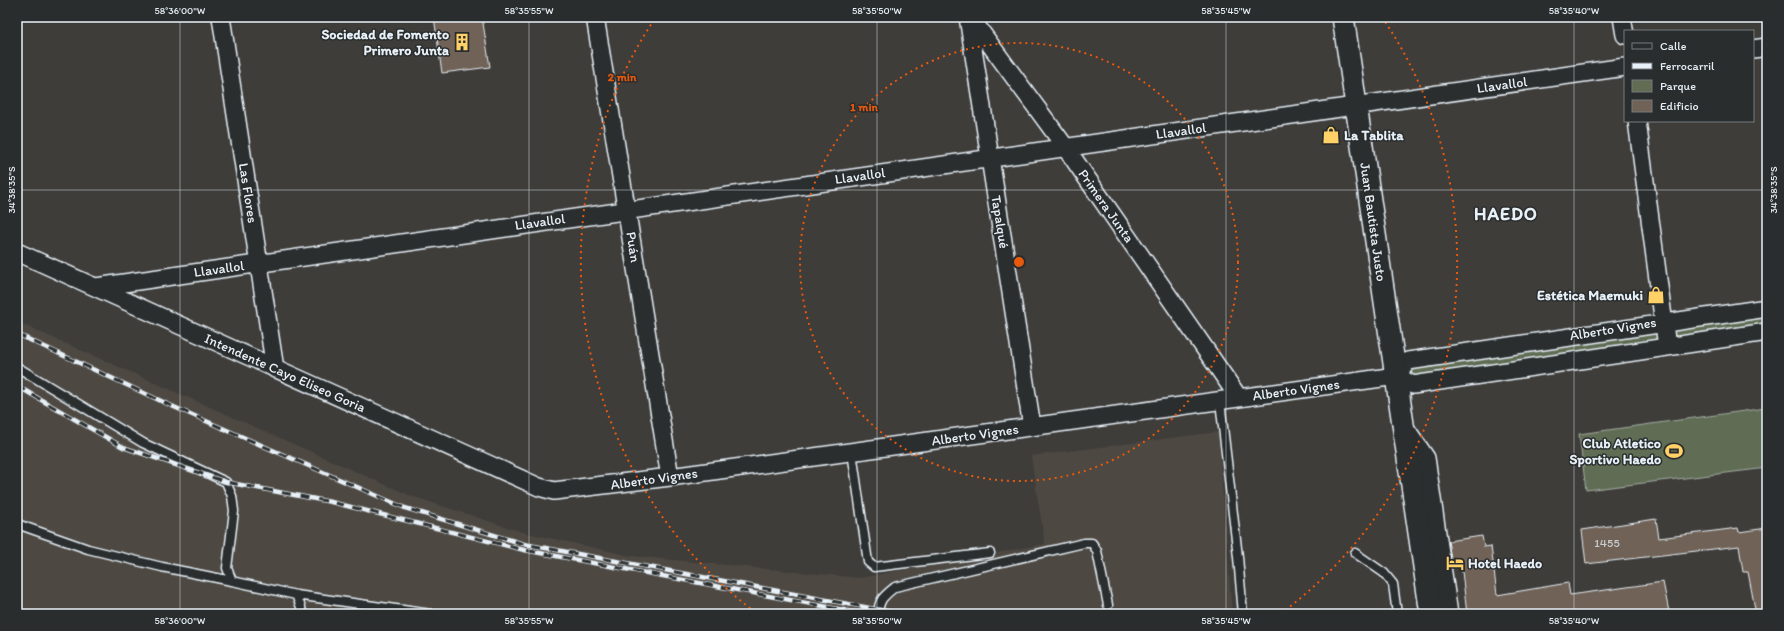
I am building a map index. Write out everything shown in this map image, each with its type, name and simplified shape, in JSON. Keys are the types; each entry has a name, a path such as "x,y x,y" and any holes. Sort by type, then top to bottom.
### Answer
{"street":[{"name":"Las Flores","path":"221,17 274,369"},
{"name":"Puán","path":"595,17 670,477"},
{"name":"Primera Junta","path":"969,17 1066,148 1239,398"},
{"name":"Tapalqué","path":"969,17 1032,426"},
{"name":"Juan Bautista Justo","path":"1343,17 1412,476 1431,614"},
{"path":"1622,17 1624,30"},
{"path":"1754,49 1767,47"},
{"name":"Llavallol","path":"96,287 627,209 1066,148 1624,67"},
{"path":"1637,122 1667,347"},
{"name":"Intendente Cayo Eliseo Goria","path":"17,252 539,487 554,491"},
{"name":"Alberto Vignes","path":"1396,376 1408,361 1663,322 1767,308"},
{"name":"Alberto Vignes","path":"554,491 670,477 1396,376 1414,385 1767,332"},
{"name":"Juan Bautista Justo","path":"1404,426 1426,458 1449,614"}],"lane":[{"path":"17,367 143,443 226,482 232,496 234,511 227,568 232,581"},
{"path":"1220,401 1243,614"},
{"path":"852,452 868,562 874,566 990,553"},
{"path":"17,524 88,549 162,568 296,595 431,614"},
{"path":"878,614 878,604 884,596 895,587 1084,544 1092,544 1097,551 1108,605"},
{"path":"1355,554 1384,573 1393,584 1397,614"},
{"path":"296,595 302,614"}],"shaded area":[{"path":"17,322 411,496 522,532 631,556 860,578 1045,544 1031,456 1218,432 1232,614 17,614"}],"green space":[{"path":"1767,314 1767,326 1418,377 1414,376 1411,372 1412,368"},
{"name":"Club Atletico Sportivo Haedo","path":"1766,408 1767,468 1586,490 1579,434"}],"building":[{"name":"Sociedad de Fomento Primero Junta","path":"434,17 482,17 490,67 442,73"},
{"path":"1656,519 1659,538 1738,528 1739,532 1767,528 1767,614 1756,614 1748,572 1743,572 1739,546 1586,564 1582,530"},
{"path":"1482,536 1484,547 1491,546 1497,595 1568,583 1570,595 1663,582 1669,612 1654,614 1467,614 1461,563 1452,565 1448,541"}],"railway":[{"path":"17,334 174,407 405,508 524,544 902,614"},
{"path":"17,386 123,447 226,482 331,502 524,550 865,614"}],"place":[{"name":"Sociedad de Fomento Primero Junta","path":"462,42"},
{"name":"La Tablita","path":"1331,135"},
{"name":"Estética Maemuki","path":"1656,295"},
{"name":"Club Atletico Sportivo Haedo","path":"1674,451"},
{"name":"Hotel Haedo","path":"1455,563"}],"district":[{"name":"HAEDO","path":"1506,214"}]}
